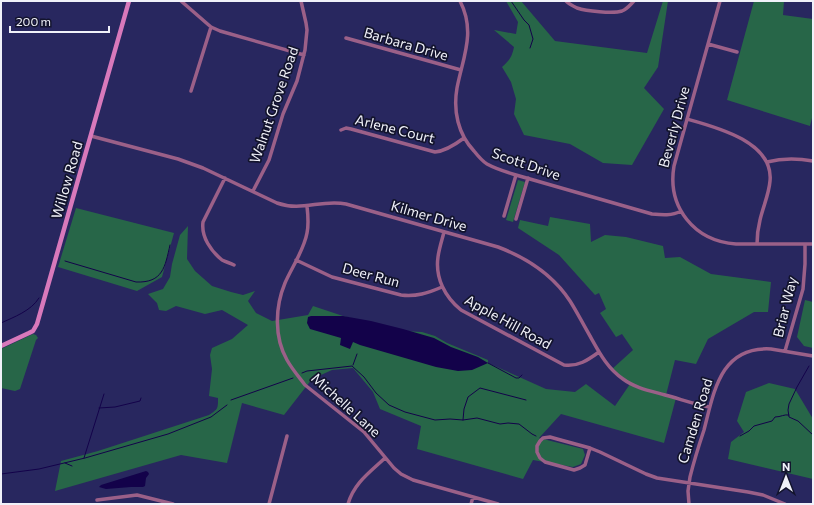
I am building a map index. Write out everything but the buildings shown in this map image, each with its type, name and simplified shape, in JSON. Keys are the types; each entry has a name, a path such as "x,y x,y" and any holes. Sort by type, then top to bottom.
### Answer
{"street":[{"name":"Willow Road","path":"1,346 33,331 37,324 129,1"},
{"path":"181,1 211,27 220,31 304,55"},
{"name":"Walnut Grove Road","path":"252,192 269,160 283,114 297,81 304,55 307,30 301,1"},
{"name":"Scott Drive","path":"460,1 466,13 468,26 467,48 457,89 456,105 458,122 464,138 469,146 483,161 495,168 516,175 652,214 674,214 681,211"},
{"path":"566,1 581,9 615,12 629,7 634,1"},
{"name":"Beverly Drive","path":"720,1 674,166 672,180 674,195 684,217 692,226 713,239 726,244 813,244"},
{"path":"191,91 211,27"},
{"name":"Barbara Drive","path":"346,38 461,70"},
{"path":"708,44 737,52"},
{"path":"687,119 720,128 730,133 754,147 767,162 770,170 770,182 758,228 757,244"},
{"name":"Arlene Court","path":"341,130 346,128 351,129 435,152 449,148 464,138"},
{"name":"Kilmer Drive","path":"91,136 184,161 209,170 252,192 286,206 297,207 328,202 339,202 506,250 526,259 545,273 558,286 570,301 608,365 630,384 709,407"},
{"path":"767,162 793,158 813,161"},
{"path":"504,216 516,175"},
{"path":"225,178 203,222 202,227 205,240 212,250 223,261 234,265"},
{"path":"516,219 528,178"},
{"name":"Michelle Lane","path":"307,206 308,232 286,282 279,302 278,313 279,332 284,354 298,376 305,385 364,432 385,458 401,474 413,480 498,504"},
{"name":"Apple Hill Road","path":"444,232 437,262 438,272 442,287 452,303 461,310 560,363 568,365 578,364 600,352"},
{"name":"Briar Way","path":"785,351 803,290 805,244"},
{"name":"Deer Run","path":"296,260 332,277 401,295 419,295 442,287"},
{"name":"Camden Road","path":"689,504 689,484 709,407 718,380 725,368 735,359 748,352 756,350 765,349 785,351 813,356"},
{"path":"269,504 288,436"},
{"path":"590,448 585,465 574,470 545,462 540,458 537,452 537,446 540,441 543,438 550,437 590,448 657,478 763,495 785,504"},
{"path":"348,504 355,488 363,477 385,458"},
{"path":"97,500 137,495 173,504"},
{"path":"471,504 473,497"}],"green space":[{"path":"506,1 521,1 555,41 647,53 663,1 668,1 658,67 644,88 664,109 632,165 603,163 570,144 524,135 514,114 516,99 511,82 502,67 510,58 514,47 494,30 516,34 518,22"},
{"path":"754,1 784,1 783,15 813,19 813,114 810,126 727,100"},
{"path":"518,180 525,182 513,222 506,220"},
{"path":"76,208 174,233 162,277 137,291 58,267"},
{"path":"550,217 590,224 591,242 605,235 626,237 663,246 665,258 680,257 711,274 771,282 768,312 754,312 708,339 696,364 675,360 666,395 676,398 664,443 561,414 539,438 583,449 585,455 581,464 573,467 533,460 523,479 417,449 421,426 380,409 373,392 353,368 332,370 312,379 284,415 242,403 227,463 181,455 55,491 61,461 98,451 209,415 217,408 218,398 209,396 212,369 210,355 212,348 232,339 248,325 222,310 205,314 176,306 166,311 159,310 157,303 148,294 163,289 170,277 180,235 188,226 187,259 195,271 212,286 243,295 255,291 248,301 256,313 272,321 308,315 313,306 343,316 403,331 422,332 435,336 447,343 488,360 488,363 546,389 575,392 586,384 615,406 630,384 611,370 633,350 622,334 616,337 600,313 606,309 599,293 595,295 559,255 518,228 520,220 548,226"},
{"path":"805,300 813,302 813,348 804,346 797,337"},
{"path":"33,334 38,338 36,340 20,389 15,391 1,388 1,349"},
{"path":"769,383 795,389 813,419 813,479 728,459 731,442 744,432 737,421 746,392"}],"shaded area":[{"path":"343,316 403,329 434,338 451,347 478,357 488,363 472,370 458,371 436,367 353,342 350,349 340,345 341,338 310,329 307,323 308,317"},
{"path":"146,471 149,474 146,478 145,486 143,487 106,489 99,487 101,485"}],"waterway":[{"path":"511,1 529,25 533,39 530,48"},
{"path":"65,261 136,282 145,282 157,277 161,272 164,267 170,245"},
{"path":"1,323 32,307 39,298"},
{"path":"353,365 357,354"},
{"path":"488,363 516,378 519,378 522,375"},
{"path":"302,373 307,371 352,366 389,405 405,412 435,420 463,420 477,418 500,424 519,424 536,436"},
{"path":"809,366 797,387 789,404 788,410 789,417 798,421 813,435"},
{"path":"231,400 293,378"},
{"path":"463,420 464,409 468,397 480,388 526,400"},
{"path":"84,458 104,394"},
{"path":"99,408 115,407 140,401 141,398"},
{"path":"1,474 39,469 85,458 168,434 211,417 227,405"},
{"path":"740,436 754,426 772,421 775,417 789,415"},
{"path":"65,463 72,466"}]}
